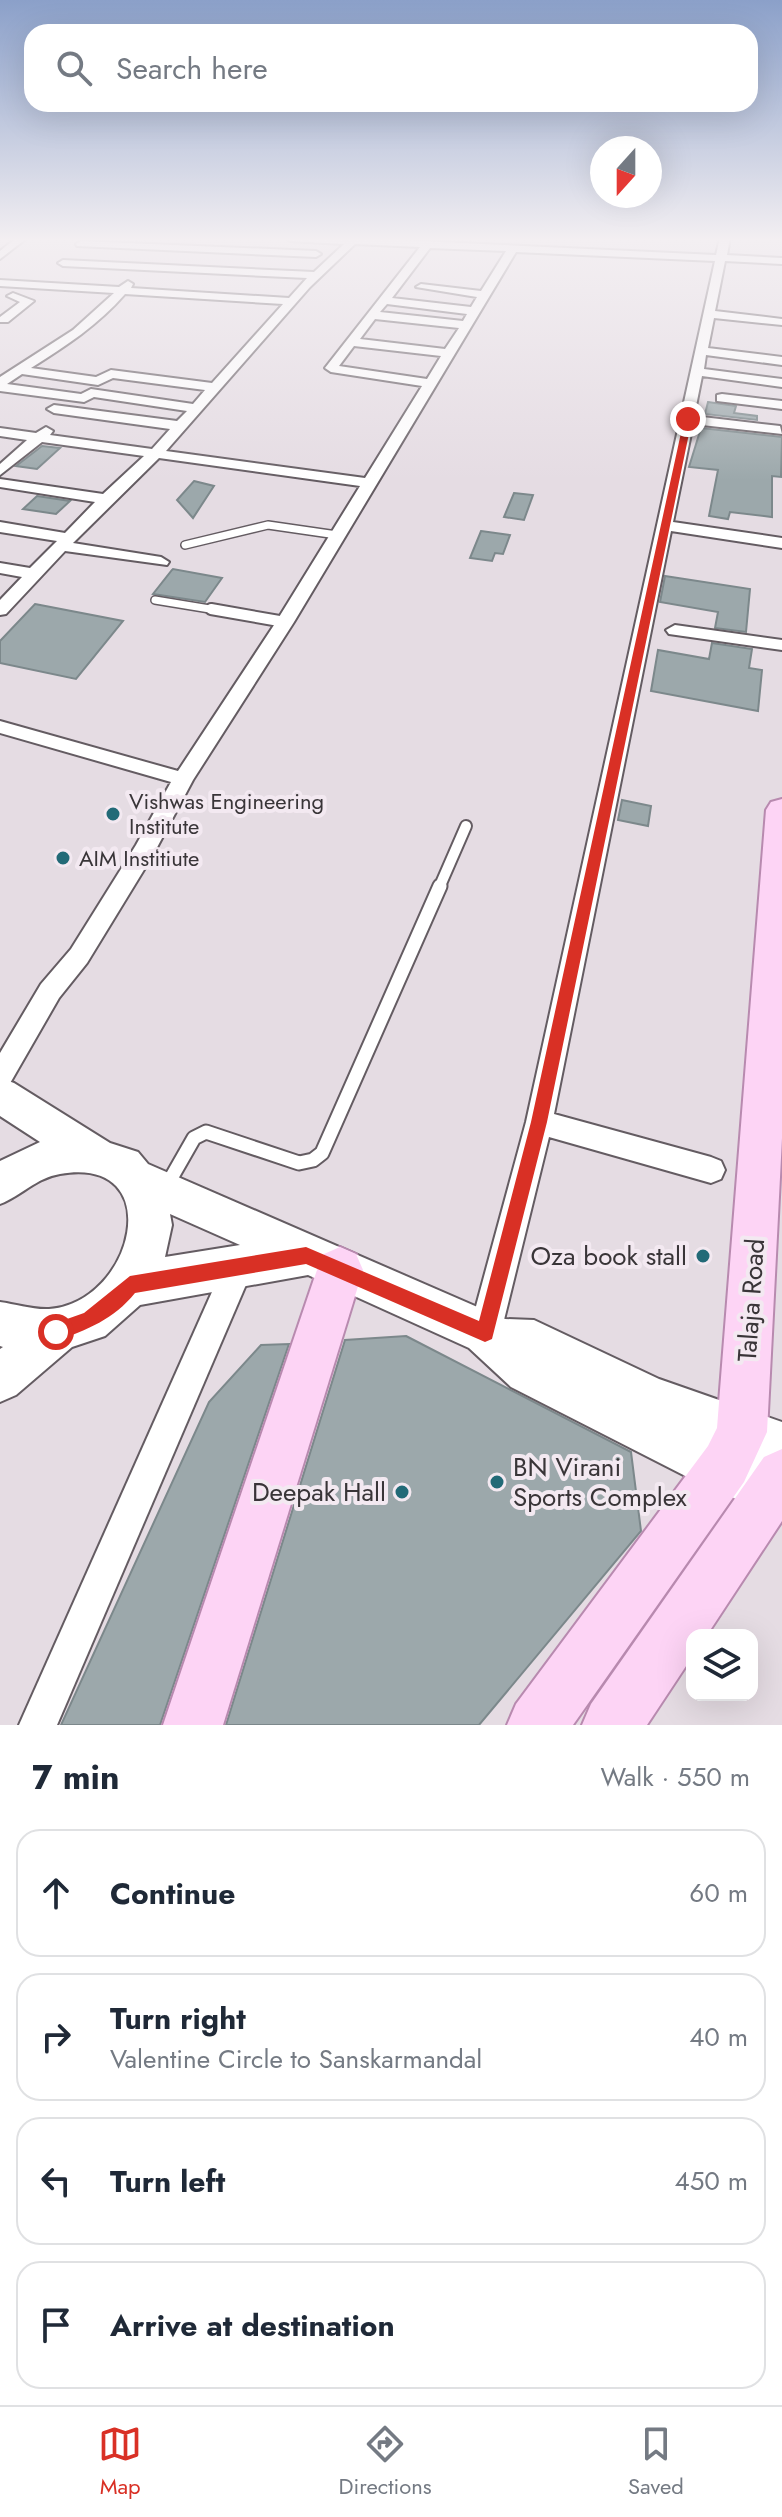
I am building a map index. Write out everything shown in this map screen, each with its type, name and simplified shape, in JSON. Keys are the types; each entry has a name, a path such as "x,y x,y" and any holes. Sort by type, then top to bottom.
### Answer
{"main road":[{"name":"Talaja Road","path":"764,1468 782,810"},
{"path":"0,1095 95,1155 121,1165 149,1184 492,1337 512,1361 527,1371 764,1468"},
{"path":"0,1185 12,1174 40,1160 68,1153 95,1155"},
{"path":"0,1324 22,1332 56,1332 90,1320 119,1298 141,1270 151,1240 151,1210 141,1184 149,1184"},
{"path":"130,1285 239,1266 323,1263"},
{"path":"193,1725 323,1263"},
{"path":"0,1379 56,1332"},
{"path":"537,1725 764,1468"},
{"path":"612,1725 764,1468"}],"street":[{"path":"0,385 77,333 92,318"},
{"path":"0,610 106,499 155,454 275,318"},
{"path":"370,318 331,368 431,384"},
{"path":"0,1077 50,991 79,956 183,779 285,622 468,318"},
{"path":"492,1337 709,318"},
{"path":"750,318 782,322"},
{"path":"351,342 448,353"},
{"path":"700,362 782,361"},
{"path":"700,362 782,383"},
{"path":"0,367 98,381 111,374 214,387"},
{"path":"0,385 83,398"},
{"path":"0,471 91,393 196,408"},
{"path":"722,398 782,405"},
{"path":"0,401 180,426"},
{"path":"688,419 780,430"},
{"path":"0,432 368,483"},
{"path":"0,483 106,499"},
{"path":"665,525 782,543"},
{"path":"0,527 161,562"},
{"path":"0,568 34,574"},
{"path":"675,630 782,645"},
{"path":"0,727 183,779"},
{"path":"539,1122 711,1170"},
{"path":"38,1725 239,1266"}],"lane":[{"path":"185,545 268,525 337,535"},
{"path":"155,600 285,622"},
{"path":"149,1184 194,1138 206,1132 299,1163 313,1160 322,1153 466,826"}],"building":[{"path":"708,402 736,406 734,413 757,416 757,420 705,414"},
{"path":"701,428 782,437 781,477 772,476 772,517 730,512 728,519 709,516 718,470 689,467"},
{"path":"42,446 60,448 37,469 16,466"},
{"path":"194,481 214,486 193,518 177,500"},
{"path":"514,493 533,495 524,520 504,517"},
{"path":"37,496 70,501 56,514 23,509"},
{"path":"481,531 510,535 503,554 495,553 492,561 470,558"},
{"path":"173,569 222,578 205,602 153,594"},
{"path":"665,576 750,589 746,632 715,628 718,612 660,602"},
{"path":"35,604 123,621 76,679 0,663 0,641"},
{"path":"712,643 752,649 749,668 762,670 758,711 651,691 658,650 709,659"},
{"path":"622,800 651,806 648,826 618,820"},
{"name":"Deepak Hall","path":"406,1336 631,1452 641,1531 479,1725 226,1725 345,1340"},
{"path":"289,1344 160,1725 61,1725 209,1402 261,1345"}],"place":[{"name":"Vishwas Engineering Institute","path":"113,814"},
{"name":"AIM Institiute","path":"63,858"},
{"name":"Oza book stall","path":"703,1256"},
{"name":"BN Virani Sports Complex","path":"497,1482"},
{"name":"Deepak Hall","path":"402,1492"}],"route":[{"path":"56,1332 90,1320 119,1298 130,1285 306,1255 485,1332 539,1122 688,419"}]}
